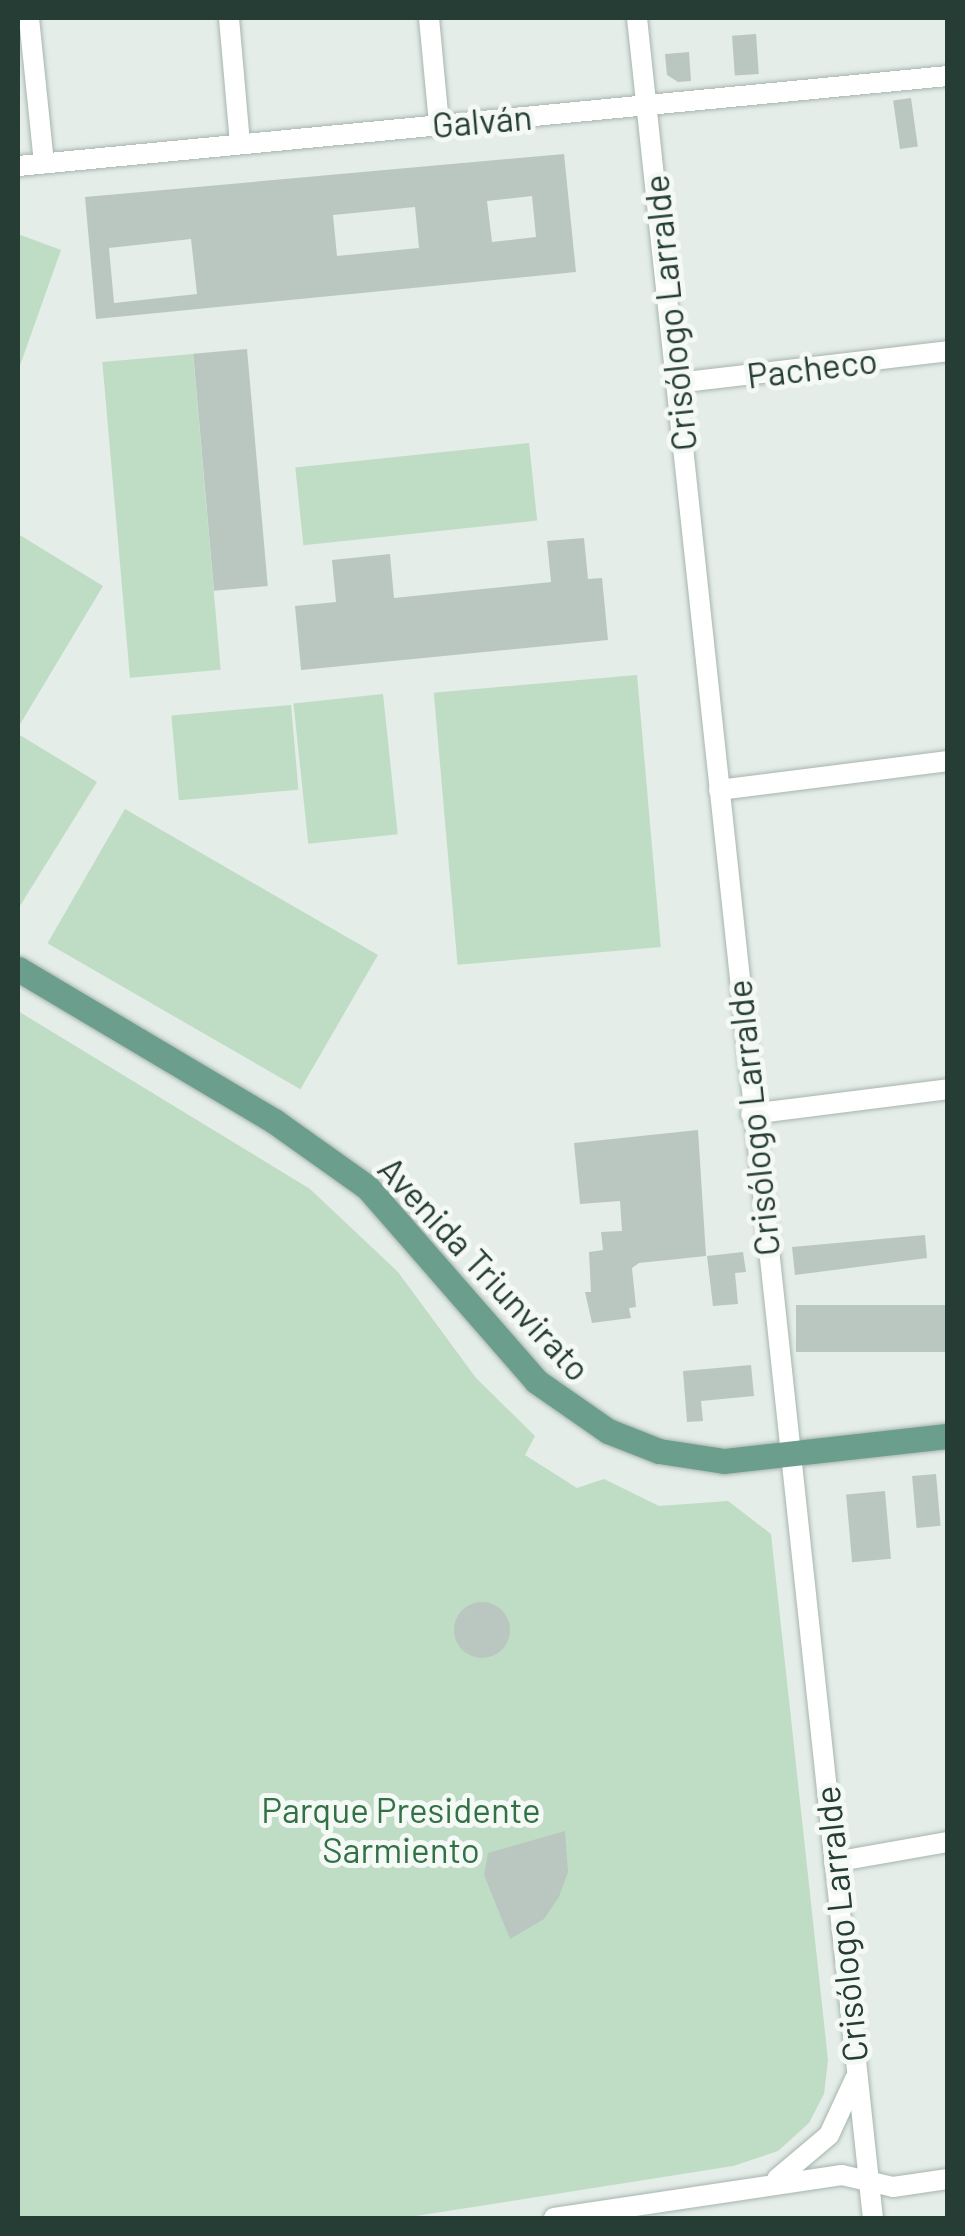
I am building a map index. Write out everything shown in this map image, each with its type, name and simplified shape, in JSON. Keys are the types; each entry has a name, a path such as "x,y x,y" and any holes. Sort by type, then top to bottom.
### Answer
{"main road":[{"name":"Avenida Triunvirato","path":"18,968 274,1121 367,1187 536,1382 579,1416 633,1442 690,1458 790,1459 948,1436"}],"street":[{"path":"30,18 44,163"},
{"path":"228,18 240,144"},
{"path":"428,18 440,124"},
{"name":"Crisólogo Larralde","path":"638,18 751,1114 873,2218"},
{"name":"Galván","path":"18,166 948,76"},
{"name":"Pacheco","path":"677,384 948,351"},
{"path":"718,790 948,761"},
{"path":"751,1114 948,1088"},
{"path":"834,1862 948,1842"},
{"path":"771,2182 830,2135 856,2072"},
{"path":"554,2218 666,2209 771,2182 842,2176 893,2188 948,2179"}],"green space":[{"path":"18,234 61,250 18,371"},
{"path":"193,354 221,670 130,678 102,362"},
{"path":"529,443 537,521 303,545 295,468"},
{"path":"18,534 103,586 19,726 18,725"},
{"path":"637,675 661,947 458,965 434,693"},
{"path":"383,694 398,834 308,844 293,703"},
{"path":"291,705 298,790 179,800 171,715"},
{"path":"18,734 97,782 18,909"},
{"path":"125,809 378,955 300,1089 48,943"},
{"name":"Parque Presidente Sarmiento","path":"18,1011 310,1189 398,1272 476,1378 535,1436 525,1455 577,1488 604,1479 659,1506 728,1501 771,1534 828,2060 824,2094 809,2123 778,2151 733,2166 403,2218 18,2218"}],"building":[{"path":"756,34 759,74 735,76 732,36"},
{"path":"689,52 691,81 678,82 667,75 665,54"},
{"path":"911,98 918,147 900,149 893,101"},
{"path":"564,154 576,272 96,319 85,197","holes":["532,196 536,237 492,242 487,201","415,207 419,248 337,256 333,215","191,239 197,294 114,303 109,248"]},
{"path":"247,349 268,586 214,591 193,354"},
{"path":"584,538 588,579 602,578 608,640 301,670 295,606 336,602 332,560 390,554 394,598 551,582 547,541"},
{"path":"698,1130 706,1256 639,1263 632,1268 636,1307 629,1308 631,1318 592,1323 585,1292 591,1292 589,1252 603,1250 601,1232 622,1231 620,1201 580,1204 574,1143"},
{"path":"925,1235 927,1258 795,1275 792,1247"},
{"path":"743,1252 746,1272 735,1273 738,1304 713,1306 707,1256"},
{"path":"796,1305 948,1305 948,1352 796,1352"},
{"path":"751,1365 754,1396 701,1401 703,1421 687,1422 683,1371"},
{"path":"936,1474 941,1526 917,1528 912,1476"},
{"path":"885,1491 891,1559 852,1562 846,1494"},
{"path":"482,1602 501,1611 510,1630 501,1649 482,1658 463,1649 454,1630 463,1611"},
{"path":"565,1831 568,1872 559,1897 544,1919 510,1939 484,1875 488,1853"}]}
